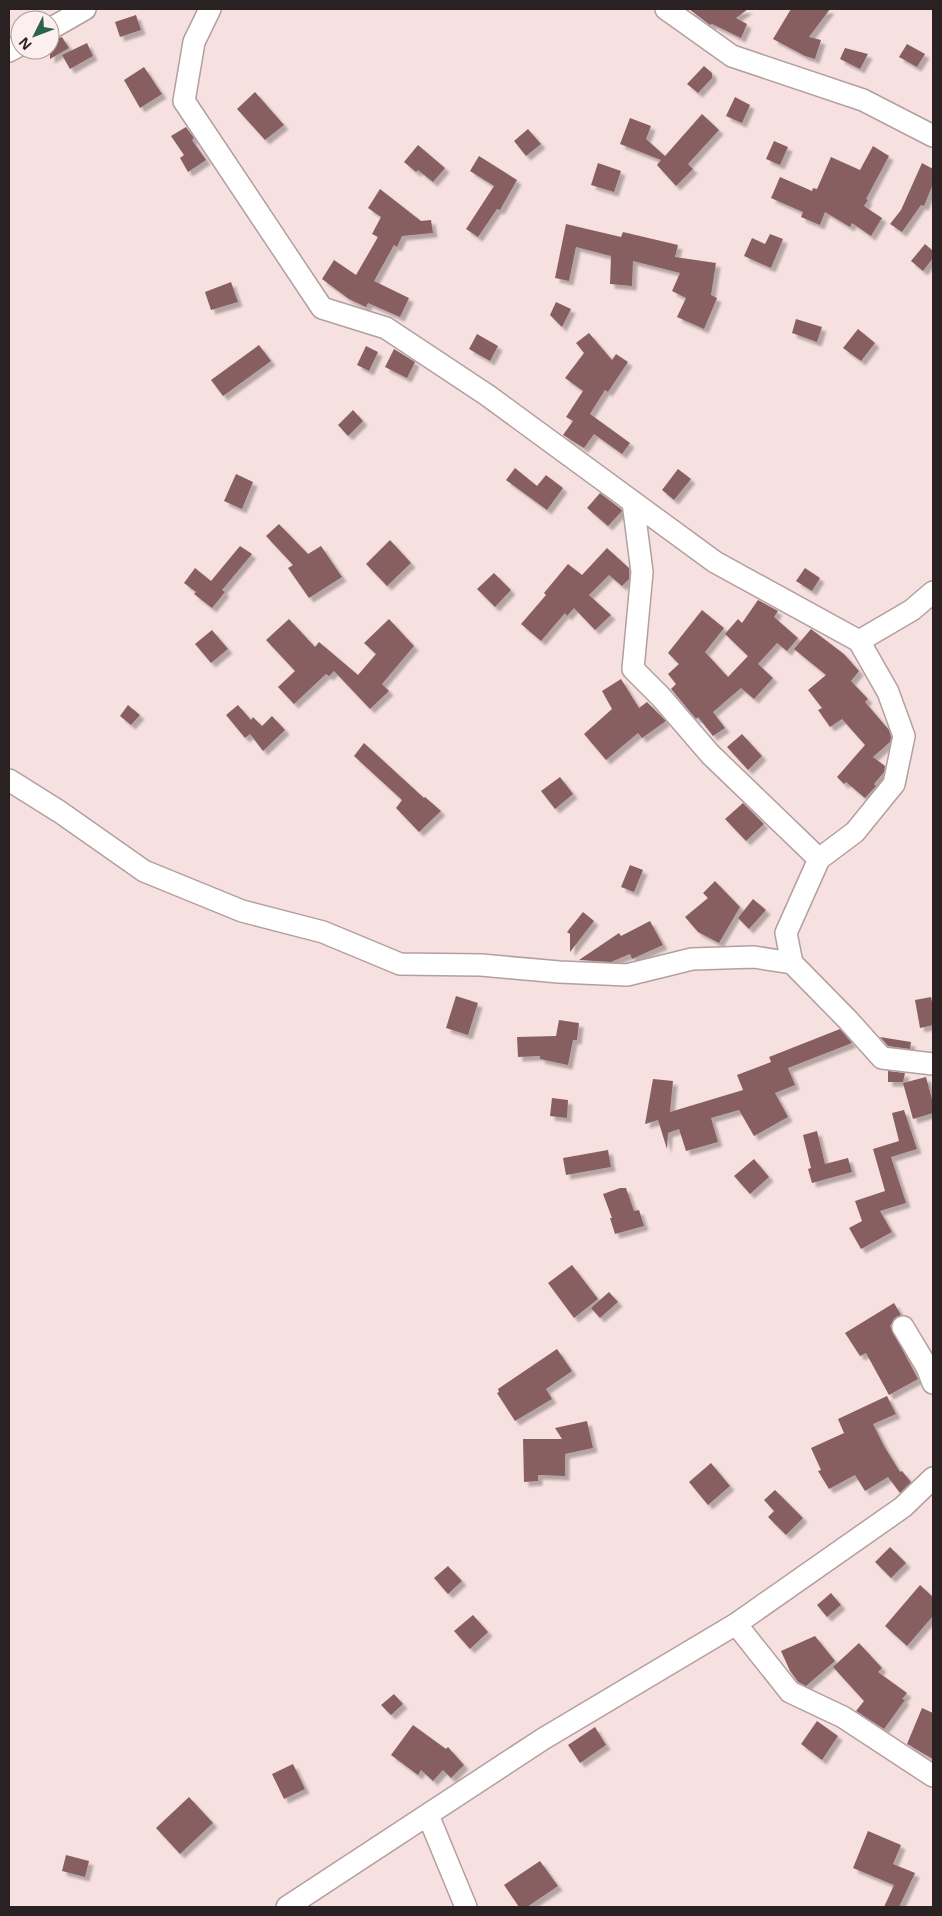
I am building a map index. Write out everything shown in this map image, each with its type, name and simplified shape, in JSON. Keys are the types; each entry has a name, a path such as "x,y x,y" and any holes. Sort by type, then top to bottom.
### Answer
{"street":[{"path":"60,24 85,9"},
{"path":"210,9 194,42 184,101 322,308 386,328 487,395 715,562 859,641 888,692 904,736 894,784 855,832 819,860 786,933 792,963 882,1058 933,1064"},
{"path":"666,9 732,56 863,100 933,136"},
{"path":"633,502 642,572 633,669 661,697 710,754 819,860"},
{"path":"859,641 912,610 933,592"},
{"path":"9,780 60,812 144,871 242,911 323,932 400,964 481,965 559,972 627,975 692,959 754,957 792,963"},
{"path":"904,1327 927,1367 933,1383"},
{"path":"287,1907 543,1739 736,1624 903,1507 933,1478"},
{"path":"736,1624 790,1692 843,1717 933,1776"},
{"path":"428,1815 466,1907"}],"building":[{"path":"689,9 748,9 736,18 747,24 741,38 712,24 710,25"},
{"path":"791,9 830,9 809,37 821,40 815,59 805,56 773,39"},
{"path":"136,15 141,30 120,37 115,22"},
{"path":"62,37 69,48 60,53 60,38"},
{"path":"87,43 93,56 70,69 62,55"},
{"path":"907,44 925,54 917,67 899,57"},
{"path":"845,48 868,54 860,69 840,59"},
{"path":"704,66 712,73 712,78 698,93 687,84"},
{"path":"144,67 162,94 140,108 124,80"},
{"path":"255,92 284,125 265,140 237,109"},
{"path":"735,97 750,105 742,123 726,116"},
{"path":"702,114 719,130 688,164 693,169 676,186 657,165 661,160 620,144 630,118 651,126 646,139 665,156"},
{"path":"186,127 194,138 192,140 206,160 188,172 180,158 184,155 171,136"},
{"path":"528,129 541,144 526,156 514,141"},
{"path":"774,141 788,147 780,165 766,159"},
{"path":"418,145 445,168 433,182 404,162"},
{"path":"873,146 889,156 864,206 882,218 871,236 852,223 850,227 825,212 820,225 801,217 803,212 771,198 780,177 812,191 813,188 817,189 831,157 860,170"},
{"path":"479,156 517,180 500,210 497,209 478,237 466,229 494,186 470,171"},
{"path":"598,163 621,171 614,192 591,185"},
{"path":"922,163 933,169 933,184 924,206 921,205 902,232 890,224 901,210"},
{"path":"380,189 421,221 431,220 433,233 402,236 397,247 394,245 374,281 409,298 400,317 368,303 366,307 349,299 322,279 334,260 356,275 378,237 372,234 381,217 368,208"},
{"path":"566,224 621,237 623,232 678,245 675,257 716,263 711,295 717,298 704,329 677,317 686,298 672,291 680,273 633,261 632,286 610,284 611,256 576,247 569,281 555,278"},
{"path":"770,234 783,239 771,268 744,256 752,238 765,244"},
{"path":"925,244 933,251 933,258 923,271 911,261"},
{"path":"231,282 238,302 211,310 205,292"},
{"path":"556,302 571,309 562,327 550,315"},
{"path":"796,319 822,327 817,342 792,333"},
{"path":"858,329 875,343 861,361 843,348"},
{"path":"589,333 612,360 616,354 628,362 608,392 605,390 590,414 630,443 622,454 594,434 584,448 563,435 573,421 566,417 583,391 565,378 584,353 576,343"},
{"path":"477,334 498,346 490,361 469,349"},
{"path":"259,345 271,361 223,396 211,380"},
{"path":"366,346 378,352 369,371 357,365"},
{"path":"394,349 415,362 407,378 385,367"},
{"path":"353,410 363,421 348,436 338,425"},
{"path":"515,468 537,486 546,475 563,488 547,510 506,480"},
{"path":"678,469 691,479 674,500 662,490"},
{"path":"236,474 253,482 242,509 224,501"},
{"path":"600,493 622,511 608,526 587,508"},
{"path":"279,524 308,554 321,546 342,577 309,598 288,568 293,565 266,536"},
{"path":"390,540 411,563 387,586 366,564"},
{"path":"240,546 252,554 222,590 225,592 212,608 194,594 196,592 184,583 195,568 211,581"},
{"path":"607,548 629,568 629,579 622,586 609,575 589,595 611,615 595,630 574,608 567,616 565,613 541,641 521,624 546,595 544,593 568,564 582,575"},
{"path":"805,568 820,578 812,591 796,581"},
{"path":"494,573 511,590 495,607 477,589"},
{"path":"758,600 778,611 774,617 798,638 787,651 777,643 758,664 773,678 754,699 741,688 713,712 725,728 713,736 671,689 676,684 668,674 679,664 668,653 702,610 724,628 705,652 728,677 748,656 725,634 738,619 742,623"},
{"path":"289,619 315,647 319,642 358,675 376,654 364,643 389,619 414,646 382,684 389,691 370,709 334,671 329,676 326,674 294,704 278,687 295,671 266,640"},
{"path":"811,629 844,654 859,671 851,681 868,699 865,702 889,730 890,742 873,757 885,766 884,772 874,784 876,786 865,798 837,777 865,745 842,719 830,727 818,710 822,708 808,690 826,675 794,649"},
{"path":"212,630 228,649 211,663 195,644"},
{"path":"621,679 639,708 647,702 666,721 642,738 638,733 606,760 584,734 612,709 602,691"},
{"path":"128,705 140,715 131,725 120,716"},
{"path":"238,705 251,720 253,717 262,726 272,716 285,730 263,751 250,734 245,738 226,715"},
{"path":"742,734 762,756 748,770 727,747"},
{"path":"364,743 424,798 441,811 419,832 396,808 402,800 354,756"},
{"path":"560,777 573,794 555,809 541,791"},
{"path":"743,803 764,824 746,841 725,819"},
{"path":"630,865 643,870 634,892 621,887"},
{"path":"715,881 740,907 719,943 698,932 685,917 708,898 703,893"},
{"path":"753,899 766,910 749,929 738,918"},
{"path":"583,912 594,921 570,952 570,934 567,932"},
{"path":"650,921 663,945 632,959 630,954 611,962 579,960 619,933 621,936"},
{"path":"456,996 478,1003 468,1035 446,1028"},
{"path":"931,997 933,1025 920,1028 915,1000"},
{"path":"559,1020 579,1023 577,1040 573,1040 568,1065 540,1059 540,1056 518,1057 517,1037 556,1036"},
{"path":"840,1029 852,1043 788,1068 795,1085 775,1093 788,1117 754,1136 739,1110 711,1118 718,1142 686,1151 679,1129 668,1133 667,1149 658,1120 645,1124 653,1079 673,1081 670,1112 743,1090 737,1075 771,1062 769,1057"},
{"path":"880,1037 911,1042 910,1049 888,1046"},
{"path":"888,1071 905,1073 903,1082 888,1082"},
{"path":"926,1077 933,1103 933,1113 913,1119 903,1083"},
{"path":"552,1098 568,1100 567,1118 550,1116"},
{"path":"904,1110 917,1149 891,1157 906,1203 880,1211 892,1232 861,1249 849,1228 862,1221 855,1201 885,1191 873,1149 899,1141 892,1113"},
{"path":"817,1131 825,1164 848,1158 852,1172 812,1183 808,1169 811,1168 803,1135"},
{"path":"608,1150 611,1167 566,1175 563,1158"},
{"path":"754,1159 769,1177 750,1194 734,1176"},
{"path":"620,1188 626,1188 634,1211 639,1210 644,1226 615,1234 610,1218 612,1218 603,1194"},
{"path":"572,1265 598,1299 574,1318 548,1283"},
{"path":"609,1292 618,1302 600,1318 591,1308"},
{"path":"894,1303 901,1315 896,1317 890,1326 918,1379 889,1395 866,1353 860,1356 845,1333"},
{"path":"557,1349 572,1371 546,1389 552,1399 515,1421 497,1393 499,1392 498,1389"},
{"path":"887,1396 896,1414 873,1424 900,1472 902,1471 911,1482 900,1493 888,1477 865,1491 855,1475 829,1489 818,1471 821,1470 811,1448 844,1433 838,1419"},
{"path":"587,1421 593,1448 565,1454 565,1476 538,1475 538,1481 524,1482 523,1439 562,1439 555,1428"},
{"path":"711,1463 730,1486 708,1505 689,1482"},
{"path":"775,1490 803,1518 786,1535 768,1517 774,1511 764,1500"},
{"path":"890,1547 906,1563 891,1578 875,1562"},
{"path":"448,1566 462,1581 448,1594 434,1578"},
{"path":"920,1585 933,1597 933,1616 907,1646 885,1626"},
{"path":"831,1593 841,1605 827,1617 817,1605"},
{"path":"473,1615 488,1632 470,1649 454,1631"},
{"path":"815,1636 835,1661 806,1686 798,1682 790,1671 781,1651"},
{"path":"859,1643 882,1668 878,1672 907,1693 902,1699 905,1700 884,1729 856,1711 864,1701 833,1667"},
{"path":"394,1694 403,1704 391,1715 381,1705"},
{"path":"922,1708 933,1713 933,1759 907,1744"},
{"path":"817,1721 838,1736 822,1760 801,1744"},
{"path":"413,1725 446,1749 448,1747 464,1765 451,1778 443,1770 433,1781 421,1770 418,1775 391,1755"},
{"path":"595,1727 606,1745 580,1763 568,1745"},
{"path":"293,1764 305,1789 284,1799 272,1774"},
{"path":"189,1797 213,1823 180,1854 156,1828"},
{"path":"868,1831 901,1845 893,1864 915,1873 899,1907 884,1907 894,1885 853,1868"},
{"path":"66,1855 89,1861 85,1877 62,1871"},
{"path":"540,1861 558,1886 527,1907 519,1907 504,1885"}]}
